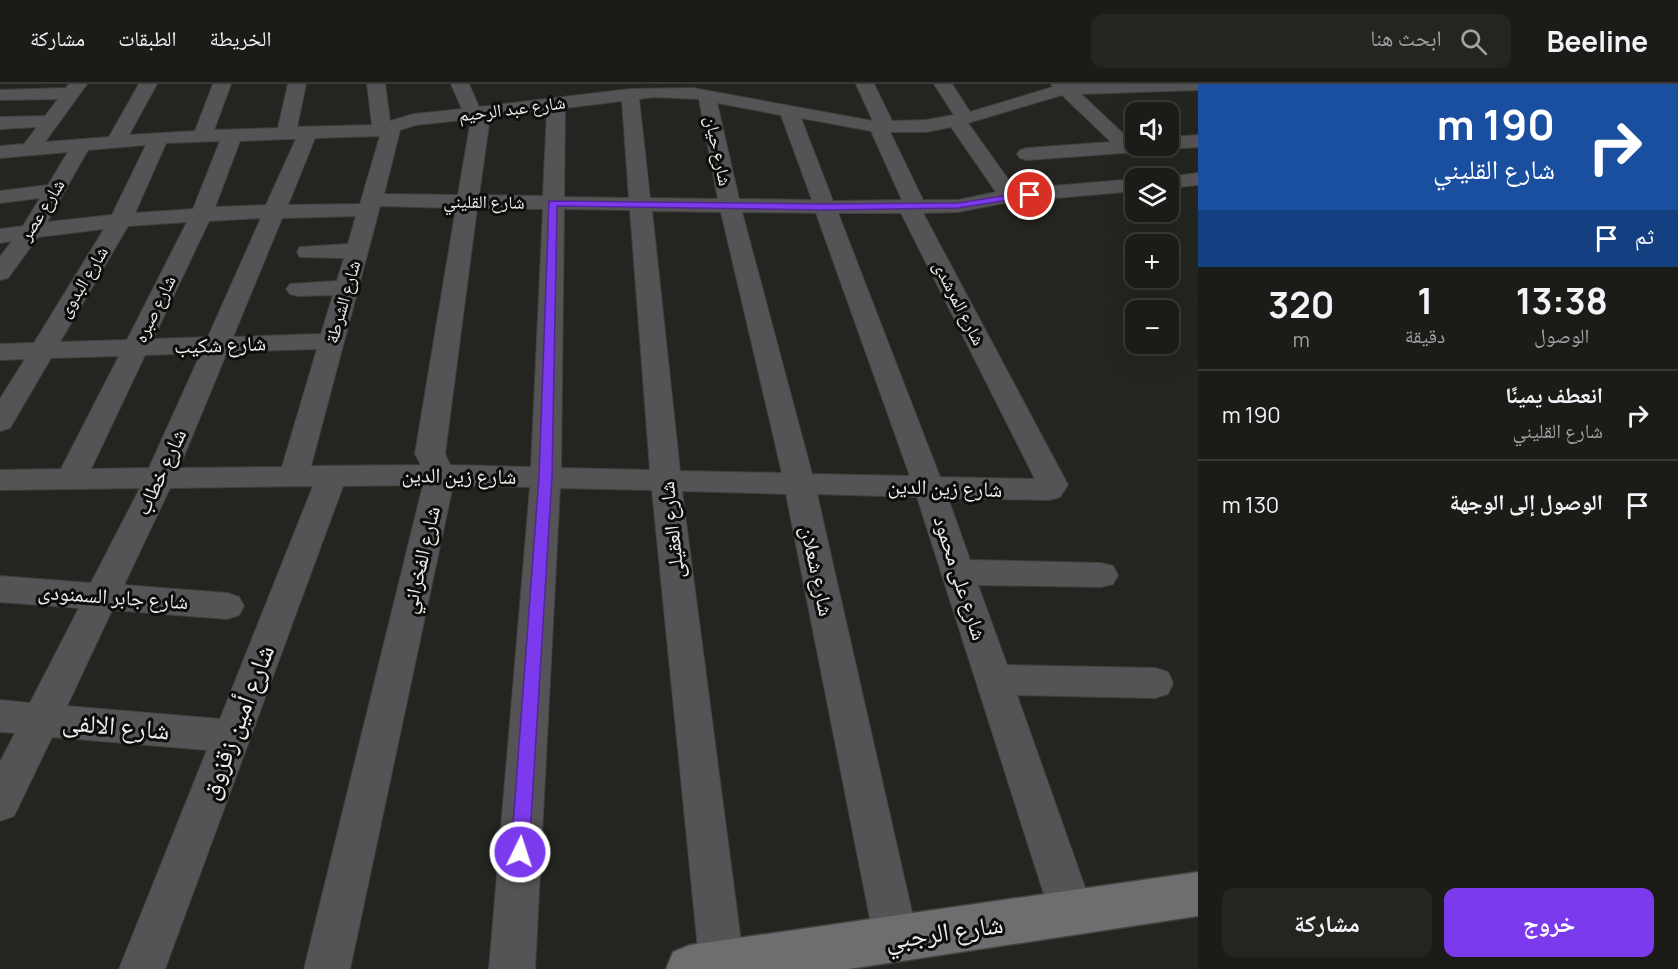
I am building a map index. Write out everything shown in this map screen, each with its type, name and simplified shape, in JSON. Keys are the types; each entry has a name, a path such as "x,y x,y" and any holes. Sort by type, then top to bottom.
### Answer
{"main road":[{"name":"شارع الرجبي","path":"706,967 1198,894"}],"street":[{"path":"116,141 148,84"},
{"path":"202,136 222,84"},
{"name":"شارع خطاب","path":"0,803 160,478 275,210 297,134 297,84"},
{"path":"376,84 387,129"},
{"path":"440,475 430,454 467,202 477,114 460,84"},
{"name":"شارع المرشدى","path":"865,84 915,206 911,211 1050,479"},
{"path":"943,84 961,119 1009,196"},
{"name":"شارع عبد الرحيم","path":"1,154 30,149 159,138 387,129 414,120 477,114 547,98 631,91 697,91 782,104 882,127 926,126 961,119 1062,86 1198,85"},
{"path":"1062,86 1125,140"},
{"path":"0,96 75,89"},
{"path":"30,149 75,89"},
{"name":"شارع العقيلى","path":"631,91 706,967"},
{"name":"شارع حيان","path":"697,91 730,206"},
{"path":"512,969 546,477 552,203 547,98"},
{"name":"شارع على محمود","path":"782,104 825,207 929,487 1072,913"},
{"path":"0,123 51,121"},
{"name":"شارع الشرطة","path":"294,476 370,205 387,129"},
{"name":"شارع صبره","path":"71,479 201,215 232,136"},
{"name":"شارع البدوى","path":"0,423 120,221 159,138"},
{"path":"1179,142 1198,141"},
{"name":"شارع عصر","path":"0,273 31,231 82,144"},
{"path":"1027,154 1125,147"},
{"path":"1179,181 1198,179"},
{"name":"شارع القليني","path":"0,236 120,221 370,205 467,202 825,207 958,206 1009,196 1125,186"},
{"path":"0,197 55,190"},
{"name":"شارع شعلان","path":"730,206 799,483 896,939"},
{"path":"308,252 357,251"},
{"path":"298,290 347,288"},
{"name":"شارع شكيب","path":"0,352 332,341"},
{"name":"شارع زين الدين","path":"0,480 440,475 1040,491 1049,490 1053,485 1050,479"},
{"name":"شارع الفخراني","path":"327,969 440,475"},
{"name":"شارع أمين زقزوق","path":"142,969 332,476"},
{"path":"958,572 1101,575"},
{"name":"شارع جابر السمنودى","path":"0,588 227,606"},
{"path":"994,680 1155,683"},
{"name":"شارع الالفى","path":"0,716 232,736"}],"route":[{"path":"520,852 546,477 552,203 825,207 958,206 1009,196 1030,195"}]}
